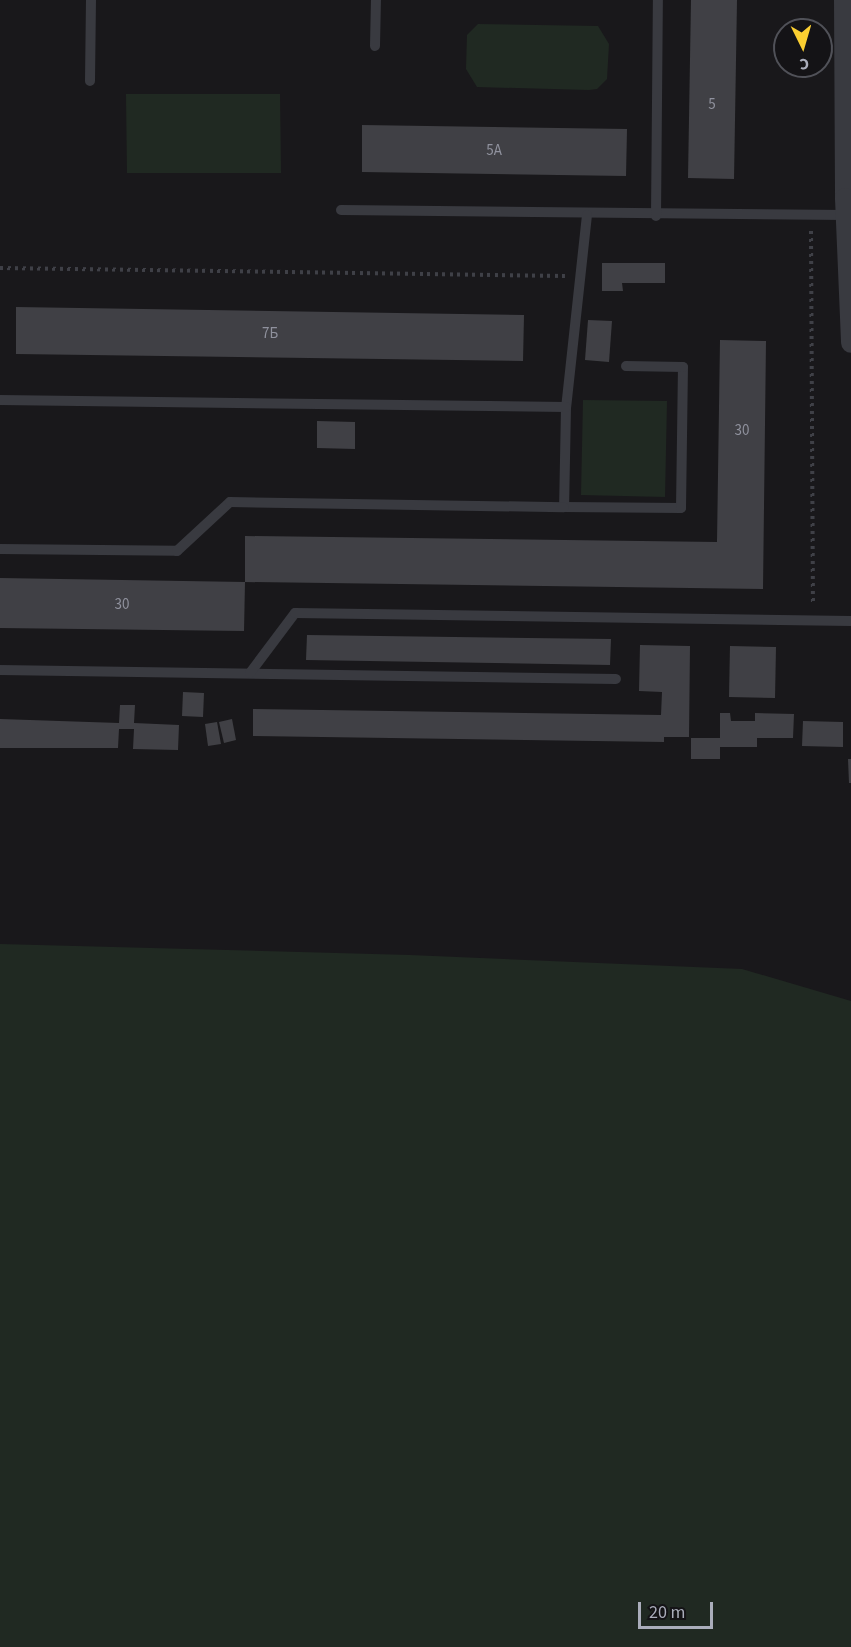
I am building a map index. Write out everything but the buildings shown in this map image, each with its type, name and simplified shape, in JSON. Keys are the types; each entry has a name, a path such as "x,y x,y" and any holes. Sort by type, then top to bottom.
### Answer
{"street":[{"path":"844,0 851,343"}],"lane":[{"path":"90,81 91,0"},
{"path":"375,46 376,0"},
{"path":"656,216 658,0"},
{"path":"341,210 656,216 811,215 847,203"},
{"path":"564,507 566,407 587,215"},
{"path":"0,549 177,551 230,502 681,508 683,367 626,366"},
{"path":"0,399 566,407"},
{"path":"250,673 295,613 851,621"},
{"path":"0,670 616,679"}],"path":[{"path":"811,215 813,621"},
{"path":"0,268 580,276"}],"shaded area":[{"path":"478,24 598,26 609,44 607,79 597,89 589,90 477,87 466,69 467,35"},
{"path":"126,94 280,94 281,173 127,173"},
{"path":"583,400 667,401 665,497 581,495"},
{"path":"0,944 410,955 742,969 851,1001 851,1647 0,1647"}]}
